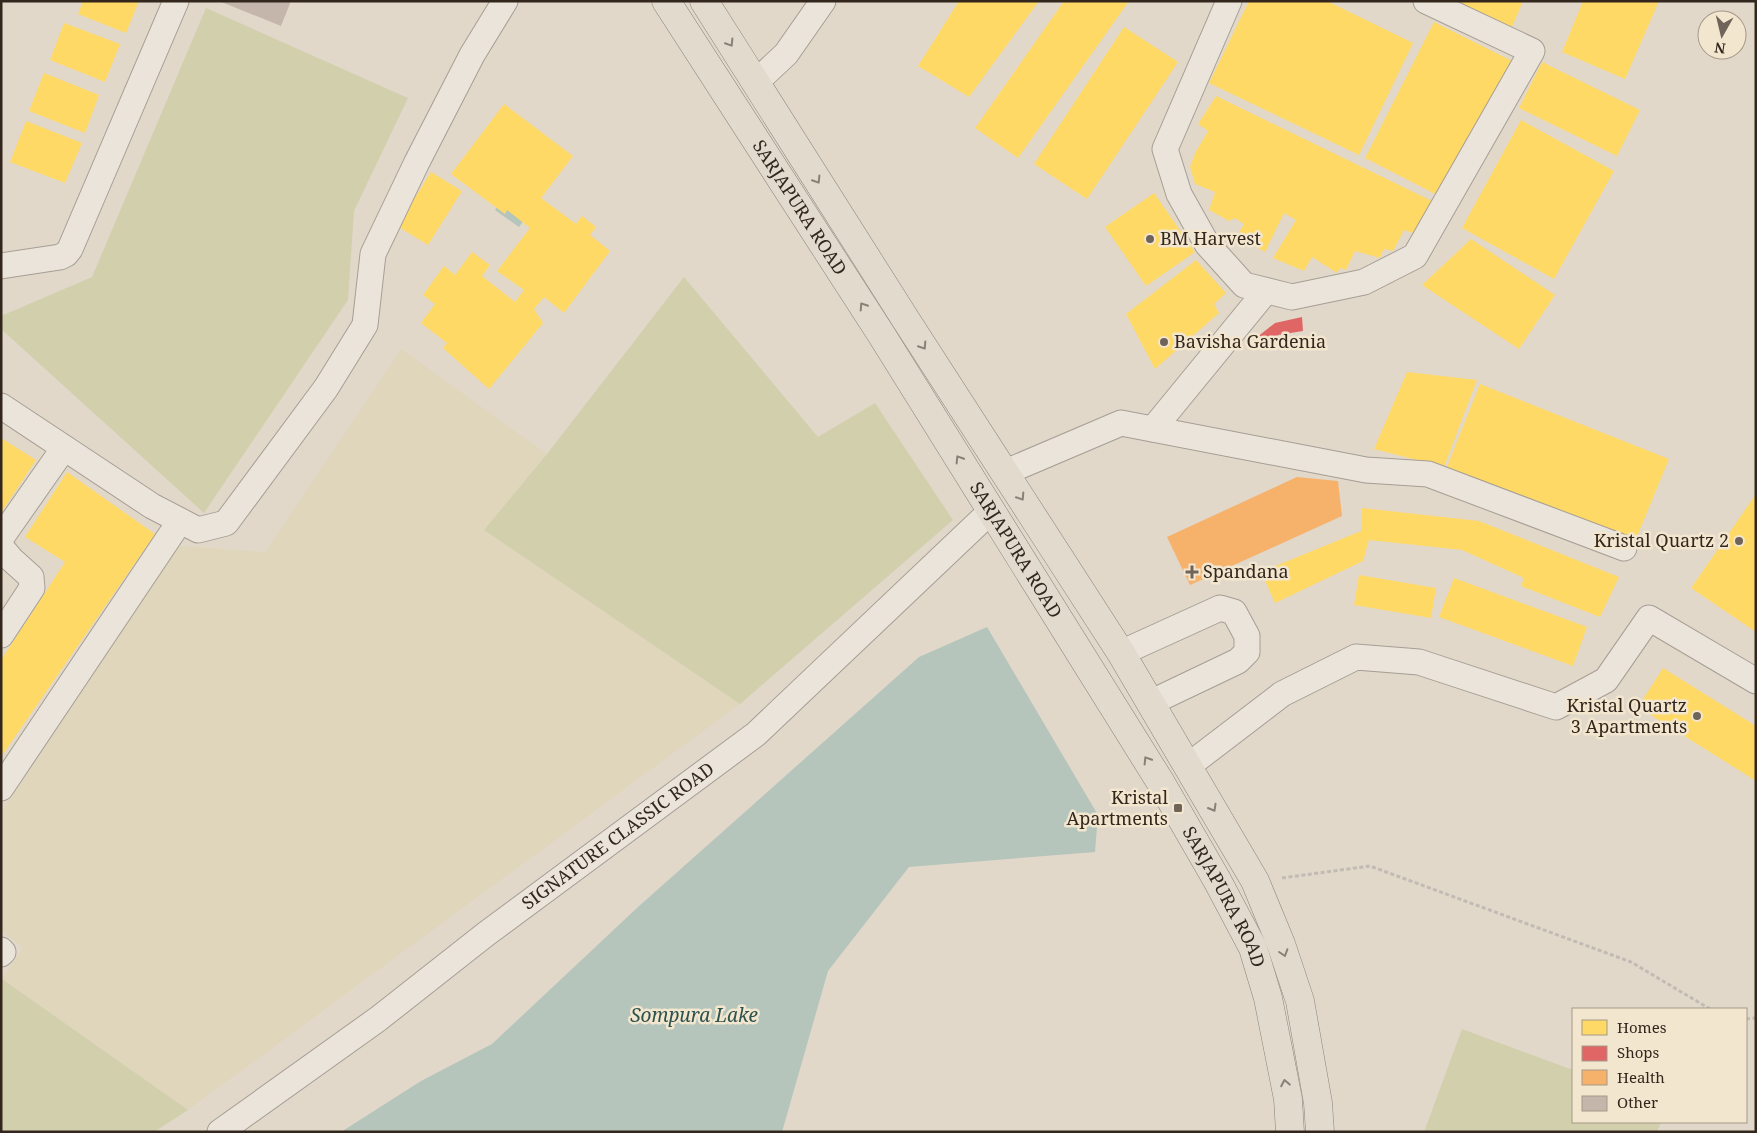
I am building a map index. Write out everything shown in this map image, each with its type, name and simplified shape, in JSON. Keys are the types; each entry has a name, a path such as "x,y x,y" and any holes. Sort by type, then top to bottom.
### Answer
{"main road":[{"name":"SARJAPURA ROAD","path":"666,1 881,334 1161,783 1217,880 1253,948 1268,998 1288,1099 1290,1132"},
{"name":"SARJAPURA ROAD","path":"704,1 906,320 1006,472 1121,653 1255,881 1281,944 1300,1001 1318,1103 1320,1132"},
{"path":"881,334 906,320"},
{"path":"1161,783 1188,766"}],"street":[{"path":"1,266 60,257 70,249 176,1"},
{"path":"1,406 152,506 180,521 198,530 226,523 326,388 365,326 373,254 417,162 472,55 505,1"},
{"path":"755,83 786,54 823,1"},
{"path":"1229,1 1165,149 1179,194 1206,244 1244,285 1292,297 1364,282 1414,256 1532,51 1426,1"},
{"path":"1153,430 1266,291"},
{"path":"1006,472 1121,423 1366,470 1428,474 1624,548"},
{"path":"1,538 64,448"},
{"name":"SIGNATURE CLASSIC ROAD","path":"220,1132 378,1019 486,934 756,734 991,511"},
{"path":"1,788 180,521"},
{"path":"1,546 31,577 32,588 1,634"},
{"path":"1121,653 1220,608 1234,612 1247,636 1247,652 1238,661 1150,703"},
{"path":"1188,766 1282,694 1356,657 1419,662 1556,707 1606,680 1649,618 1756,681"}],"path":[{"path":"1255,881 1370,866 1630,962 1708,1008"}],"shaded area":[{"path":"206,8 408,98 354,211 348,300 204,513 1,329 1,316 92,277"},
{"path":"684,277 818,437 875,403 953,520 740,704 484,530 547,454"},
{"path":"401,349 547,454 484,530 740,704 188,1110 2,979 23,948 1,930 1,813 179,546 265,552"},
{"path":"2,979 188,1110 154,1132 1,1132"},
{"path":"1462,1029 1572,1070 1572,1123 1661,1123 1657,1132 1424,1132"}],"water":[{"path":"507,193 531,210 519,227 495,210"},
{"name":"Sompura Lake","path":"987,627 1098,815 1095,852 909,867 828,971 782,1132 341,1132 421,1081 492,1044 638,907 919,657"}],"building: Homes":[{"path":"83,1 139,1 126,33 78,14"},
{"path":"959,1 1039,1 969,97 918,66"},
{"path":"1064,1 1129,1 1018,158 975,128"},
{"path":"1249,1 1327,1 1413,43 1359,155 1209,83"},
{"path":"1447,1 1523,1 1511,29"},
{"path":"1583,1 1659,1 1625,79 1562,52"},
{"path":"1434,22 1512,61 1443,198 1365,158"},
{"path":"64,23 120,44 105,82 50,60"},
{"path":"1124,27 1178,62 1087,199 1034,164"},
{"path":"1542,62 1640,110 1617,156 1519,108"},
{"path":"44,73 99,95 85,133 29,111"},
{"path":"1216,96 1432,201 1416,234 1404,230 1393,251 1384,249 1380,258 1355,251 1346,270 1340,268 1337,273 1312,257 1304,271 1273,258 1296,220 1284,213 1265,252 1237,236 1244,224 1235,218 1229,221 1209,210 1215,192 1195,184 1190,167 1195,153 1208,131 1198,124"},
{"path":"504,104 573,156 541,198 576,224 582,216 596,227 590,235 610,251 564,313 544,297 534,309 543,323 489,389 443,348 447,343 421,323 435,304 423,295 444,266 455,275 472,252 490,265 482,276 515,302 524,290 497,271 530,228 507,210 505,214 451,174"},
{"path":"1521,120 1614,171 1554,279 1462,228"},
{"path":"26,121 82,143 65,183 10,162"},
{"path":"431,172 462,191 428,245 397,226"},
{"name":"BM Harvest","path":"1154,193 1195,252 1146,286 1105,227"},
{"path":"1471,239 1555,295 1519,349 1422,285"},
{"name":"Bavisha Gardenia","path":"1196,260 1226,293 1214,304 1219,313 1155,369 1126,314"},
{"path":"1407,372 1477,380 1444,467 1374,449"},
{"path":"1480,384 1669,459 1634,544 1446,469"},
{"path":"1,438 36,460 1,513"},
{"path":"67,472 155,534 1,757 1,660 65,562 25,537"},
{"name":"Kristal Quartz 2","path":"1756,494 1756,632 1691,588"},
{"path":"1362,508 1479,521 1619,577 1600,617 1521,586 1524,578 1462,550 1369,540 1363,561 1275,603 1261,572 1361,531"},
{"path":"1359,575 1436,588 1431,618 1354,605"},
{"path":"1454,578 1587,627 1573,666 1439,617"},
{"name":"Kristal Quartz 3 Apartments","path":"1663,668 1756,726 1756,781 1638,707"}],"building: Shops":[{"path":"1302,317 1303,331 1278,335 1268,348 1256,338 1275,323"}],"building: Health":[{"path":"1297,477 1338,481 1342,516 1190,585 1167,537"}],"building: Other":[{"path":"219,1 291,1 281,26"}],"place":[{"name":"BM Harvest","path":"1150,239"},
{"name":"Bavisha Gardenia","path":"1164,342"},
{"name":"Kristal Quartz 2","path":"1739,541"},
{"name":"Spandana","path":"1192,572"},
{"name":"Kristal Quartz 3 Apartments","path":"1697,716"},
{"name":"Kristal Apartments","path":"1178,808"}]}
